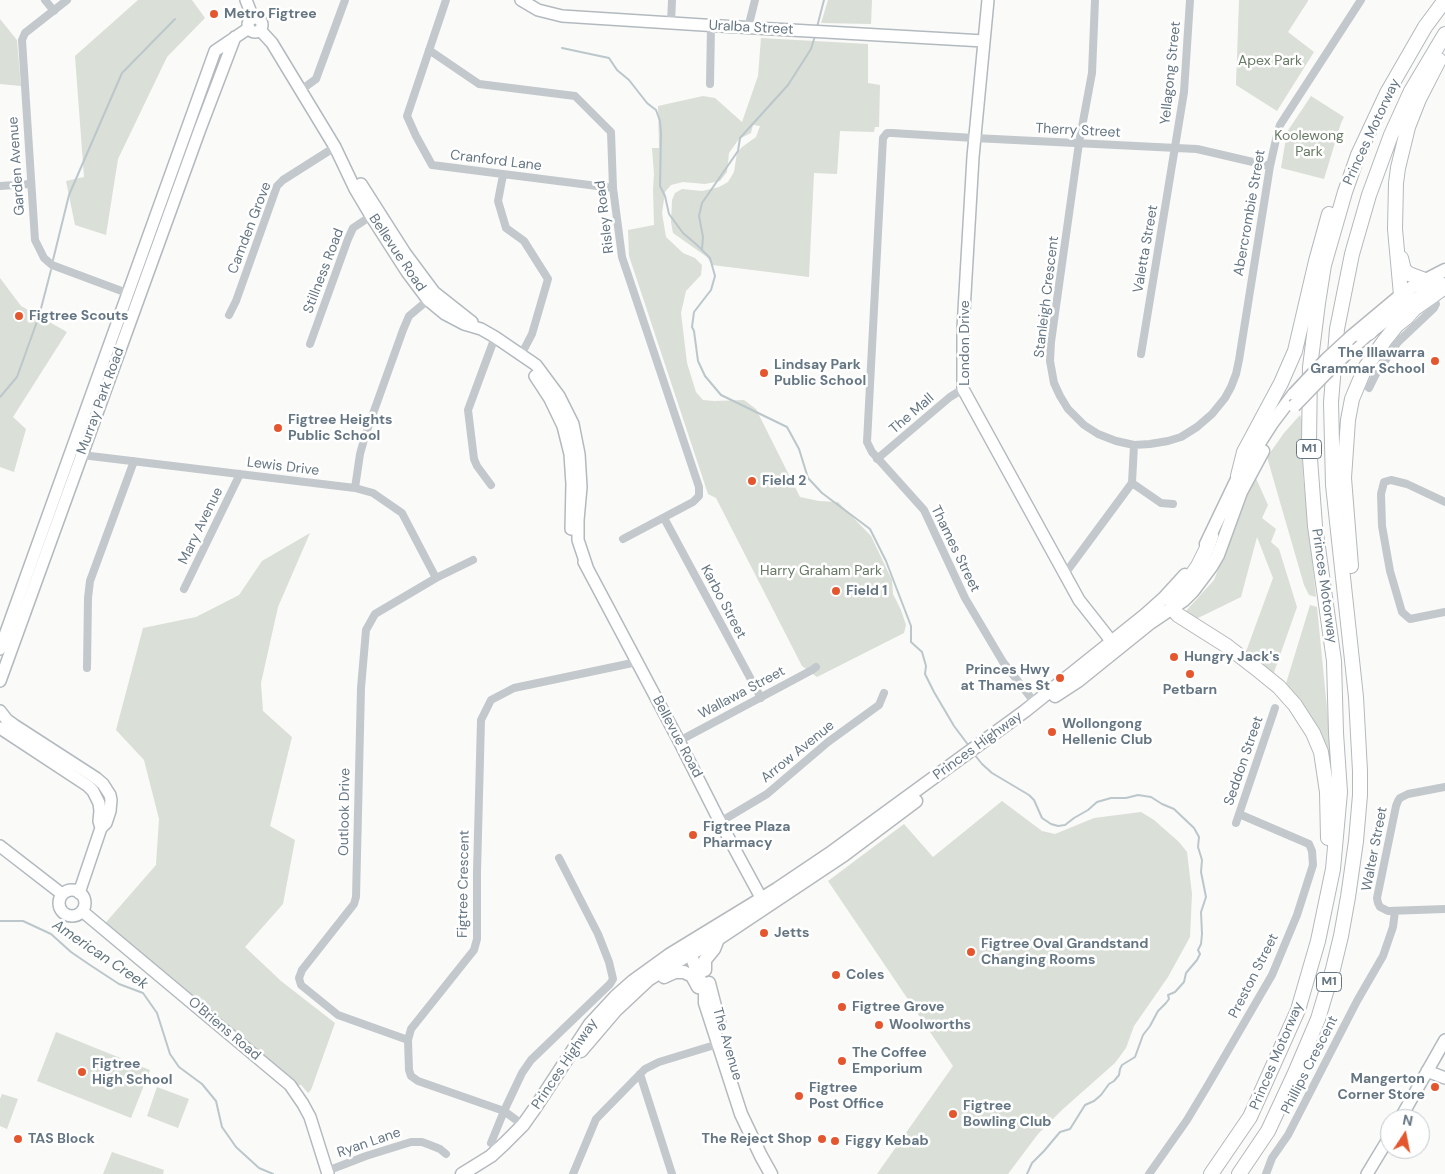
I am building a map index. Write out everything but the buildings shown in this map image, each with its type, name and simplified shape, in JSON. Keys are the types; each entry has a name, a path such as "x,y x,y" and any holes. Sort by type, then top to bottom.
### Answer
{"highway":[{"name":"Princes Motorway","path":"1212,1174 1250,1117 1298,1010 1318,941 1333,870 1340,792 1334,661 1315,526 1309,444 1310,367 1324,265 1358,155 1387,93 1425,27 1445,0"},
{"path":"1238,476 1244,452 1281,383 1295,352 1320,242 1332,203 1364,123 1416,34 1425,27"},
{"name":"Princes Motorway","path":"1239,1174 1268,1131 1296,1074 1318,1018 1341,936 1356,841 1360,771 1356,696 1332,485 1330,402 1337,329 1352,254 1369,195 1411,91 1445,34"},
{"path":"1369,334 1398,303 1401,295 1395,229 1395,205 1401,151 1408,126 1445,49"},
{"path":"1395,205 1399,249 1404,270 1429,288 1445,287"},
{"path":"1360,771 1363,716 1344,478 1348,420 1352,399 1359,380 1375,353 1397,325 1414,309 1429,288"},
{"path":"1211,536 1198,566 1176,598 1172,608 1178,615 1226,646 1278,687 1295,705 1313,733 1321,752 1327,792 1328,891"}],"main road":[{"name":"Princes Highway","path":"980,748 1035,704 1115,645 1172,608 1193,591 1211,567 1223,543 1250,474 1294,400 1369,334 1429,288 1444,274"},
{"name":"Princes Highway","path":"462,1174 490,1156 523,1125 583,1034 616,996 644,972 692,947 844,855 910,806 965,759 1078,681 1175,587 1211,536 1238,476 1268,428 1294,400 1326,360 1401,295 1429,288"},
{"name":"Princes Highway","path":"478,1174 500,1158 526,1131 548,1102 579,1053 616,1010 648,980 692,947 718,939 764,903"},
{"path":"704,970 706,958 718,939"},
{"name":"The Avenue","path":"692,947 704,970 757,1148"},
{"name":"The Avenue","path":"692,947 705,993 705,1003 741,1114 771,1174"},
{"path":"616,1010 654,983 679,971 692,976 705,1003"}],"street":[{"path":"44,0 54,11"},
{"name":"Garden Avenue","path":"66,0 25,33 22,40 35,240 44,258 52,265 127,293"},
{"name":"Bellevue Road","path":"246,0 254,26 272,43 337,150 355,189 407,272 428,300 445,314 464,324 481,329"},
{"path":"301,90 316,79 345,0"},
{"name":"Cranford Lane","path":"446,0 407,116 432,165 613,188"},
{"name":"Uralba Street","path":"521,0 538,10 562,16 984,41"},
{"path":"671,23 672,0"},
{"path":"748,28 755,0"},
{"name":"London Drive","path":"988,0 974,138 964,328 963,389 1079,600 1115,645"},
{"name":"Stanleigh Crescent","path":"1094,0 1093,67 1079,143 1051,342 1050,361 1054,382 1060,396 1068,409 1084,425 1098,434 1116,441 1134,445 1168,441 1181,437 1197,427 1212,414 1225,398 1236,374 1243,334"},
{"name":"Yellagong Street","path":"1176,148 1186,81 1190,0"},
{"name":"Abercrombie Street","path":"1243,334 1270,166 1280,125 1361,0"},
{"name":"Murray Park Road","path":"0,649 215,51 254,26"},
{"path":"710,84 712,26"},
{"name":"Murray Park Road","path":"0,681 235,37"},
{"name":"Risley Road","path":"429,50 479,84 575,96 611,132 613,188 622,257 698,486 699,496 693,502 664,518"},
{"path":"188,124 200,129"},
{"name":"Therry Street","path":"884,135 892,132 1197,149 1270,166"},
{"name":"Thames Street","path":"884,135 866,437 868,446 924,510 965,598 1003,662 1035,704"},
{"name":"Valetta Street","path":"1141,354 1176,148"},
{"name":"Bellevue Road","path":"337,150 347,161 405,253 434,292 481,329 536,365 559,396 573,424 580,454 581,487 578,540 587,567 764,903"},
{"name":"Camden Grove","path":"229,315 236,301 277,186 283,180 337,150"},
{"path":"503,175 498,201 506,228 524,241 548,279 532,334 522,355"},
{"path":"0,186 30,184"},
{"name":"Stillness Road","path":"310,344 353,228 371,216"},
{"path":"1369,388 1376,374 1398,342 1434,308 1436,304 1429,288"},
{"path":"355,488 360,454 365,436 403,330 409,316 428,300"},
{"path":"491,485 474,459 468,410 495,337"},
{"name":"The Mall","path":"878,459 950,397 963,389"},
{"path":"1064,574 1132,483 1134,445"},
{"name":"Lewis Drive","path":"82,455 355,488 373,493 402,513 436,578"},
{"path":"87,668 90,581 134,461"},
{"name":"Mary Avenue","path":"184,589 240,474"},
{"path":"1445,502 1408,484 1390,480 1384,482 1381,494 1382,526 1390,571 1402,612 1410,619 1445,612"},
{"path":"1132,483 1161,503 1173,504"},
{"path":"623,539 664,518"},
{"name":"Karbo Street","path":"664,518 761,698"},
{"name":"Outlook Drive","path":"408,1040 338,1015 301,985 299,978 302,970 354,904 356,897 361,688 366,630 375,614 436,578 473,560"},
{"name":"Figtree Crescent","path":"523,1125 504,1111 418,1081 411,1076 409,1070 408,1040 411,1029 474,950 477,939 481,720 491,700 514,688 637,662"},
{"name":"Wallawa Street","path":"679,740 816,667"},
{"name":"Arrow Avenue","path":"720,822 767,794 828,742 879,705 884,693"},
{"name":"Seddon Street","path":"1236,822 1275,708"},
{"path":"0,711 14,726 103,784 110,795 110,811 106,823 101,828 79,893"},
{"path":"0,728 88,786 99,803 101,828"},
{"name":"Walter Street","path":"1394,911 1383,910 1377,898 1396,806 1400,798 1408,794 1445,787"},
{"name":"Preston Street","path":"1149,1174 1204,1092 1272,975 1297,915 1313,865 1312,851 1309,844 1239,814"},
{"path":"0,846 62,894"},
{"name":"Princes Highway","path":"491,1143 522,1073 531,1060 610,984 613,976 598,934 559,858"},
{"path":"69,890 79,893 84,902 82,911 73,916 64,914 59,906 62,894 69,890"},
{"path":"1394,911 1445,909"},
{"name":"O'Briens Road","path":"82,911 290,1085 310,1118 328,1173"},
{"name":"Phillips Crescent","path":"1266,1174 1272,1158 1288,1135 1357,1001 1383,956 1393,927 1394,911"},
{"path":"1406,1109 1445,1040"},
{"path":"573,1174 596,1119 645,1069 651,1065 718,1044"},
{"path":"1427,1071 1445,1078"},
{"path":"640,1074 672,1174"},
{"name":"Ryan Lane","path":"328,1173 366,1156 411,1142 422,1142 440,1149 446,1154"},
{"path":"1367,1174 1380,1153"}],"green space":[{"path":"138,0 192,0 205,18 167,57 118,159 106,235 75,225 66,181 84,177 75,56"},
{"path":"828,0 872,0 871,24 821,23"},
{"name":"Apex Park","path":"1239,0 1308,0 1288,32 1314,52 1277,111 1236,85"},
{"path":"0,19 17,40 21,86 0,84"},
{"name":"Harry Graham Park","path":"761,38 868,44 868,83 880,85 879,127 875,127 874,132 840,131 837,174 814,173 809,277 712,265 707,257 673,233 671,222 672,200 675,193 682,189 702,191 719,187 728,182 734,172 737,153 756,137 760,126 753,125 751,133 739,139 729,153 727,172 720,181 705,184 683,182 671,185 665,192 662,213 666,237 683,253 695,258 702,265 701,275 686,291 681,313 687,363 696,392 703,400 744,400 756,409 800,497 838,502 871,536 892,580 893,594 906,625 904,633 817,677 802,666 716,498 708,494 629,256 628,230 654,225 652,148 659,148 658,106 703,96 715,98 742,122 758,76"},
{"name":"Koolewong Park","path":"1311,96 1344,117 1324,179 1281,168 1287,132"},
{"path":"0,278 21,306 67,332 13,417 26,429 14,472 0,467"},
{"path":"1300,415 1302,420 1303,475 1316,597 1309,595 1304,585 1267,457"},
{"path":"1255,476 1268,505 1262,518 1276,529 1271,542 1279,549 1297,607 1272,678 1244,657 1273,578 1257,537 1241,597 1194,620 1185,612 1214,580"},
{"path":"310,533 278,607 261,683 263,711 292,737 270,826 295,840 283,904 245,947 281,981 335,1023 311,1090 308,1093 301,1085 290,1085 101,928 156,865 159,819 144,760 116,730 143,628 196,617 239,595 262,561"},
{"path":"1310,605 1317,607 1332,759 1325,760 1284,690"},
{"path":"1002,801 1042,831 1055,834 1094,818 1141,812 1154,820 1179,842 1187,852 1192,894 1190,937 1168,977 1134,1026 1126,1048 1115,1063 1038,1134 1008,1174 877,1174 953,1066 828,881 904,824 933,857"},
{"path":"56,1032 150,1070 131,1118 37,1081"},
{"path":"157,1087 189,1099 178,1128 147,1116"},
{"path":"2,1094 18,1099 7,1129 0,1126 0,1099"},
{"path":"112,1152 164,1170 163,1174 103,1174"}],"waterway":[{"path":"817,27 824,0"},
{"path":"53,260 69,195 122,73 175,19"},
{"path":"702,249 703,237 699,216 702,203 738,151 740,138 788,85 811,49 815,36"},
{"path":"562,48 609,58 617,70 629,80 647,103 656,110 660,121 661,134 660,186 665,196 669,214 683,233 710,258 715,276 711,290 694,312 692,327 698,361 705,376 721,395 787,427 799,449 808,478 822,493 870,529 886,561 911,626 911,642 922,652 926,666 925,674 954,726 969,746"},
{"path":"0,397 17,377 39,316 51,270"},
{"path":"974,754 992,773 1029,795 1034,800 1042,818 1058,826 1065,825 1097,802 1111,798 1126,798 1138,795 1151,797 1174,809 1194,828 1199,837 1198,847 1202,860 1201,872 1206,897 1201,912 1202,934 1198,950 1200,954 1197,960 1186,973 1184,982 1175,992 1168,995 1169,999 1158,1011 1143,1035 1135,1057 1122,1065 1119,1075 1101,1095 1085,1105 1070,1129 1060,1132 1032,1163 1027,1174"},
{"name":"American Creek","path":"0,921 23,921 51,934 71,952 119,984 143,993 157,1013 170,1054 179,1067 202,1084 216,1101 222,1127 236,1147 259,1168 273,1174"}],"place":[{"name":"Metro Figtree","path":"214,14"},
{"name":"Figtree Scouts","path":"19,316"},
{"name":"The Illawarra Grammar School","path":"1435,361"},
{"name":"Lindsay Park Public School","path":"764,373"},
{"name":"Figtree Heights Public School","path":"278,428"},
{"name":"Field 2","path":"752,481"},
{"name":"Field 1","path":"836,591"},
{"name":"Hungry Jack's","path":"1174,657"},
{"name":"Petbarn","path":"1190,674"},
{"name":"Princes Hwy at Thames St","path":"1060,678"},
{"name":"Wollongong Hellenic Club","path":"1052,732"},
{"name":"Figtree Plaza Pharmacy","path":"693,835"},
{"name":"Jetts","path":"764,933"},
{"name":"Figtree Oval Grandstand Changing Rooms","path":"971,952"},
{"name":"Coles","path":"836,975"},
{"name":"Figtree Grove","path":"842,1007"},
{"name":"Woolworths","path":"879,1025"},
{"name":"The Coffee Emporium","path":"842,1061"},
{"name":"Figtree High School","path":"82,1072"},
{"name":"Mangerton Corner Store","path":"1435,1087"},
{"name":"Figtree Post Office","path":"799,1096"},
{"name":"Figtree Bowling Club","path":"953,1114"},
{"name":"TAS Block","path":"18,1139"},
{"name":"The Reject Shop","path":"822,1139"},
{"name":"Figgy Kebab","path":"835,1141"}]}
